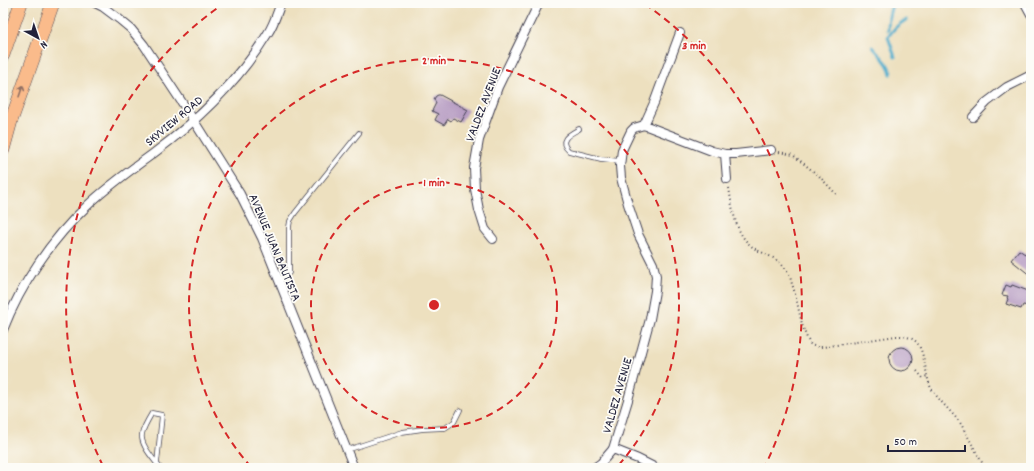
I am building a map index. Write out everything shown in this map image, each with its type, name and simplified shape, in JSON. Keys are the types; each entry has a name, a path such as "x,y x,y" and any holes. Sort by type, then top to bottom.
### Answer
{"main road":[{"path":"3,55 21,3"},
{"path":"3,150 53,3"}],"street":[{"name":"AVENUE JUAN BAUTISTA","path":"95,3 131,29 155,61 240,194 262,238 354,468"},
{"name":"SKYVIEW ROAD","path":"3,330 19,294 58,236 87,206 118,179 194,121 218,98 269,32 281,3"},
{"name":"VALDEZ AVENUE","path":"493,239 485,229 478,210 474,189 474,168 479,140 498,88 540,3"},
{"path":"1025,3 1031,14"},
{"path":"644,125 654,103 680,33"},
{"path":"973,117 987,102 1007,87 1031,75"},
{"path":"620,161 622,150 630,131 644,125 712,151 725,154 770,150"},
{"path":"725,154 727,179"},
{"name":"VALDEZ AVENUE","path":"612,449 630,393 650,319 656,276 653,264 638,234 628,204 623,184 620,161"},
{"path":"594,468 601,463 612,449 656,468"}],"lane":[{"path":"579,129 566,136 564,144 565,148 569,151 601,159 620,161"},
{"path":"279,281 289,273 290,221 359,133"},
{"path":"346,450 402,432 445,428 454,422 460,410"},
{"path":"157,463 162,415 152,413 142,434 144,446 160,468"}],"path":[{"path":"770,150 793,155 819,176 838,196"},
{"path":"727,179 739,231 746,242 779,261 788,274 806,335 811,345 823,347 896,336 907,337 915,340 920,347 931,387 961,424 985,468"},
{"path":"916,371 923,378 927,376"},
{"path":"1028,468 1031,465"}],"building":[{"path":"438,95 468,110 461,122 453,118 451,121 448,119 444,125 435,120 438,114 432,111 436,103 434,99"},
{"path":"1031,247 1031,276 1011,260 1019,250 1025,254"},
{"path":"1006,285 1011,287 1012,285 1031,292 1031,301 1029,306 1023,305 1021,309 1006,304 1008,296 1002,295"},
{"path":"901,347 910,350 913,359 910,368 901,371 892,368 889,359 892,350"}],"waterway":[{"path":"888,30 889,16 893,3"},
{"path":"895,57 888,37 898,25 907,20"},
{"path":"873,47 886,63 891,74"}]}
